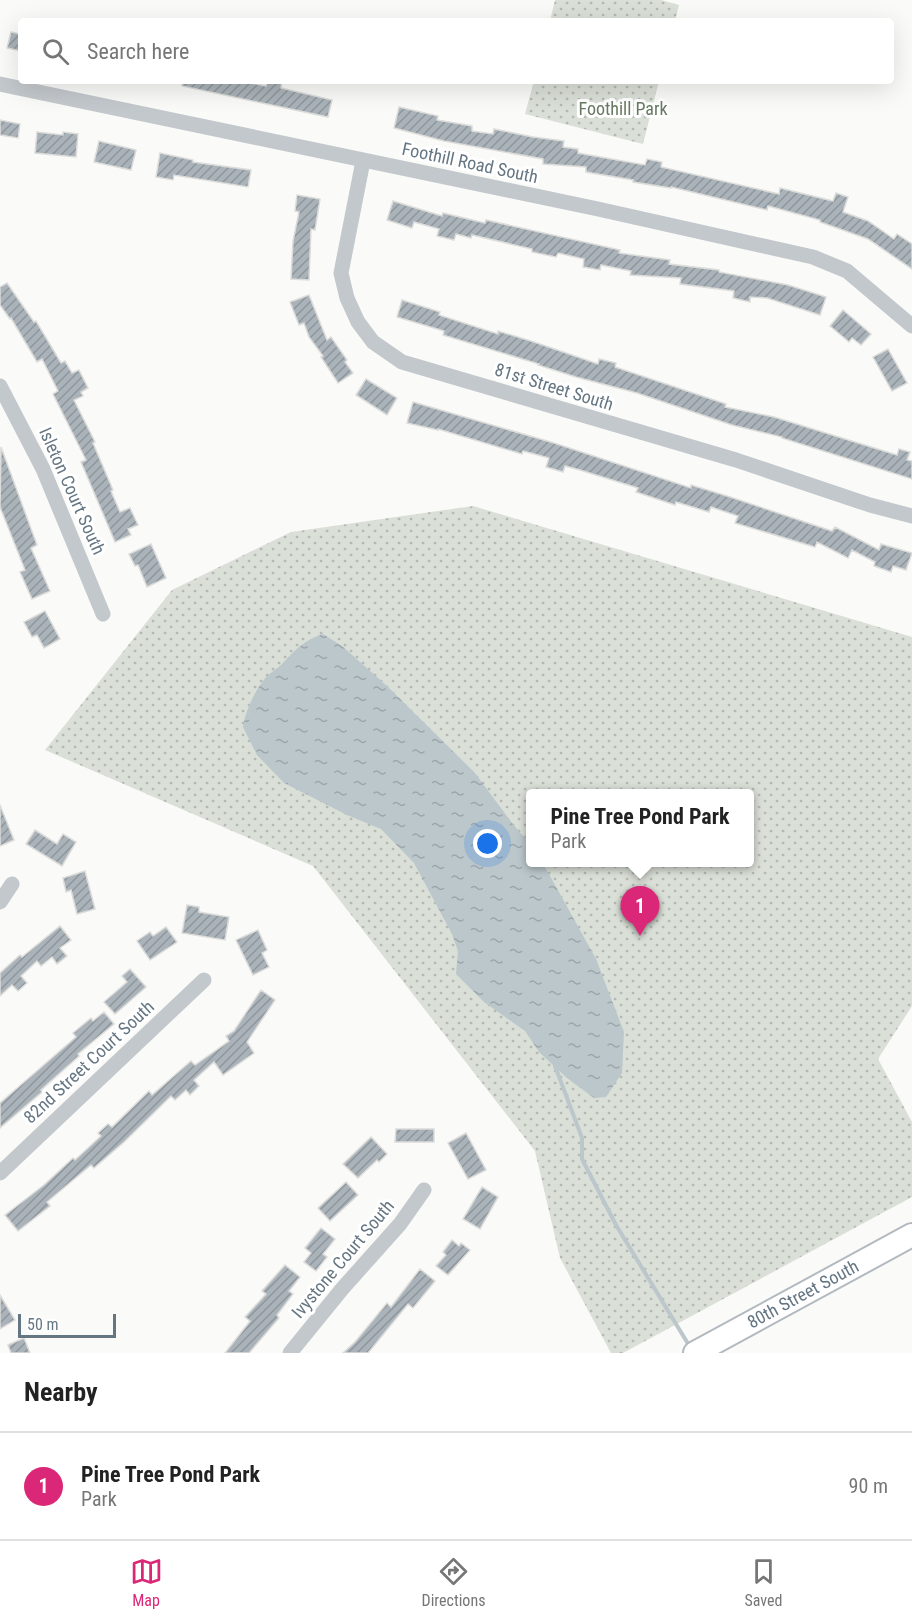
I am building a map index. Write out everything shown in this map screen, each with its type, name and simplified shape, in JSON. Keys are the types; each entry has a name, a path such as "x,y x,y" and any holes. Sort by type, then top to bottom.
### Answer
{"main road":[{"name":"80th Street South","path":"695,1353 912,1235"}],"street":[{"name":"Foothill Road South","path":"0,84 609,211 813,257 847,271 912,326"},
{"name":"81st Street South","path":"363,161 341,273 347,298 358,322 382,350 402,362 736,460 870,505 912,516"},
{"name":"Isleton Court South","path":"0,386 43,469 104,614"},
{"path":"0,902 12,884"},
{"name":"82nd Street Court South","path":"0,1173 204,980"},
{"name":"Ivystone Court South","path":"290,1353 342,1289 400,1224 424,1190"}],"green space":[{"path":"555,0 661,0 679,5 676,18 551,18"},
{"name":"Foothill Park","path":"533,84 658,84 643,144 525,114"},
{"path":"473,506 912,637 912,1006 878,1059 912,1122 912,1197 623,1353 611,1353 560,1258 535,1151 313,866 45,750 172,590 291,532"}],"water":[{"path":"323,634 342,646 387,686 475,773 526,839 526,867 545,867 596,959 624,1032 622,1073 606,1097 594,1098 567,1078 539,1052 525,1031 484,1002 456,974 458,951 452,934 414,863 381,829 347,815 284,783 257,755 243,727 246,713 267,676 310,639"}],"building":[{"path":"11,32 18,33 18,50 7,48"},
{"path":"182,84 266,86 266,84 282,84 281,88 332,100 328,117 182,86"},
{"path":"399,107 438,116 437,120 472,126 472,131 493,134 494,129 564,141 563,147 578,149 578,153 645,165 647,159 662,162 661,167 779,194 780,188 833,201 836,193 848,197 843,212 868,221 894,239 897,234 912,244 912,269 868,239 820,222 820,220 768,206 767,210 671,187 586,172 586,167 543,164 543,159 444,141 394,128"},
{"path":"0,120 20,124 18,138 0,135"},
{"path":"37,132 78,134 76,157 35,153"},
{"path":"99,141 136,150 131,170 94,162"},
{"path":"160,153 193,160 193,162 251,170 248,187 174,175 173,180 156,177"},
{"path":"297,195 320,199 315,230 311,229 309,280 291,279 293,241 299,212 295,211"},
{"path":"393,201 442,216 443,213 485,223 486,220 620,250 619,253 670,260 669,264 719,270 719,272 788,285 826,297 820,315 767,298 750,297 750,302 733,298 734,291 680,284 681,278 630,275 631,271 601,265 600,270 583,267 584,259 558,253 556,257 532,252 532,249 472,235 471,238 456,234 454,240 437,236 439,229 414,222 412,228 387,220"},
{"path":"7,283 34,322 36,321 61,363 65,361 72,373 79,370 88,388 81,392 83,396 74,400 95,442 93,443 120,512 130,508 138,525 128,529 131,535 115,542 81,462 86,460 53,394 58,391 42,359 37,362 11,318 0,305 0,287"},
{"path":"309,295 327,340 331,337 353,373 338,383 309,337 304,323 299,325 290,302"},
{"path":"402,300 440,312 439,315 498,334 498,331 534,342 598,364 599,359 616,363 615,367 726,404 725,407 774,417 897,455 899,449 910,452 907,460 912,461 912,479 782,437 732,425 637,393 576,377 443,335 444,331 397,317"},
{"path":"843,310 871,334 861,345 852,338 849,342 830,326"},
{"path":"888,349 907,383 892,391 873,357"},
{"path":"366,379 397,398 387,415 356,395"},
{"path":"413,402 554,443 691,488 691,485 727,496 832,531 835,527 879,550 881,544 912,553 906,570 893,566 891,572 874,566 875,562 852,550 848,558 817,542 815,547 735,523 738,516 711,507 709,512 676,502 675,505 636,492 638,488 580,470 565,466 563,472 546,467 549,458 523,451 522,454 438,429 407,423"},
{"path":"1,447 37,545 31,548 50,591 32,599 20,572 25,570 0,507"},
{"path":"151,544 166,578 147,587 138,565 135,566 129,554"},
{"path":"45,611 60,639 44,648 37,635 32,637 24,622"},
{"path":"0,805 14,840 0,846"},
{"path":"35,830 57,844 63,834 76,842 62,866 26,844"},
{"path":"85,871 95,909 77,914 71,890 66,892 63,878"},
{"path":"187,905 199,907 199,912 229,917 225,940 182,933"},
{"path":"60,926 71,940 60,948 67,956 57,964 52,957 41,966 37,961 21,976 27,983 18,991 12,985 0,996 0,973 20,955 22,957"},
{"path":"166,927 177,942 150,960 137,941 150,932 153,936"},
{"path":"258,930 267,950 262,953 269,967 253,975 236,940"},
{"path":"130,969 146,987 115,1014 104,1002 127,982 122,976"},
{"path":"261,990 275,1000 247,1042 254,1053 223,1075 214,1062 194,1080 199,1086 190,1095 186,1090 175,1100 171,1096 124,1142 94,1168 91,1165 47,1202 50,1206 18,1231 5,1215 44,1185 73,1158 75,1160 101,1136 98,1133 108,1124 112,1127 149,1091 152,1095 191,1061 195,1065 229,1041 226,1036 234,1031"},
{"path":"104,1012 114,1024 78,1054 79,1056 41,1090 42,1092 0,1128 0,1103 76,1037 73,1033 91,1018 93,1021"},
{"path":"396,1129 434,1129 434,1142 395,1142"},
{"path":"466,1133 486,1170 468,1179 448,1143"},
{"path":"371,1137 387,1154 358,1178 343,1164"},
{"path":"346,1182 358,1195 330,1221 318,1208"},
{"path":"482,1187 498,1197 480,1229 463,1219"},
{"path":"321,1228 335,1239 323,1254 327,1257 316,1271 304,1262 311,1253 305,1248"},
{"path":"452,1240 459,1246 461,1243 470,1250 448,1275 436,1266 446,1255 443,1252"},
{"path":"285,1265 300,1277 289,1291 293,1294 277,1315 279,1318 249,1353 225,1353 250,1321 245,1317 266,1294 262,1291"},
{"path":"420,1269 435,1281 413,1308 408,1304 368,1353 343,1353 387,1303 391,1307"},
{"path":"0,1295 15,1320 0,1329"},
{"path":"24,1338 30,1353 11,1353 8,1345"}],"waterway":[{"path":"555,1066 582,1138 582,1159 616,1225 690,1347"}],"place":[{"name":"Pine Tree Pond Park","path":"640,936"}]}
